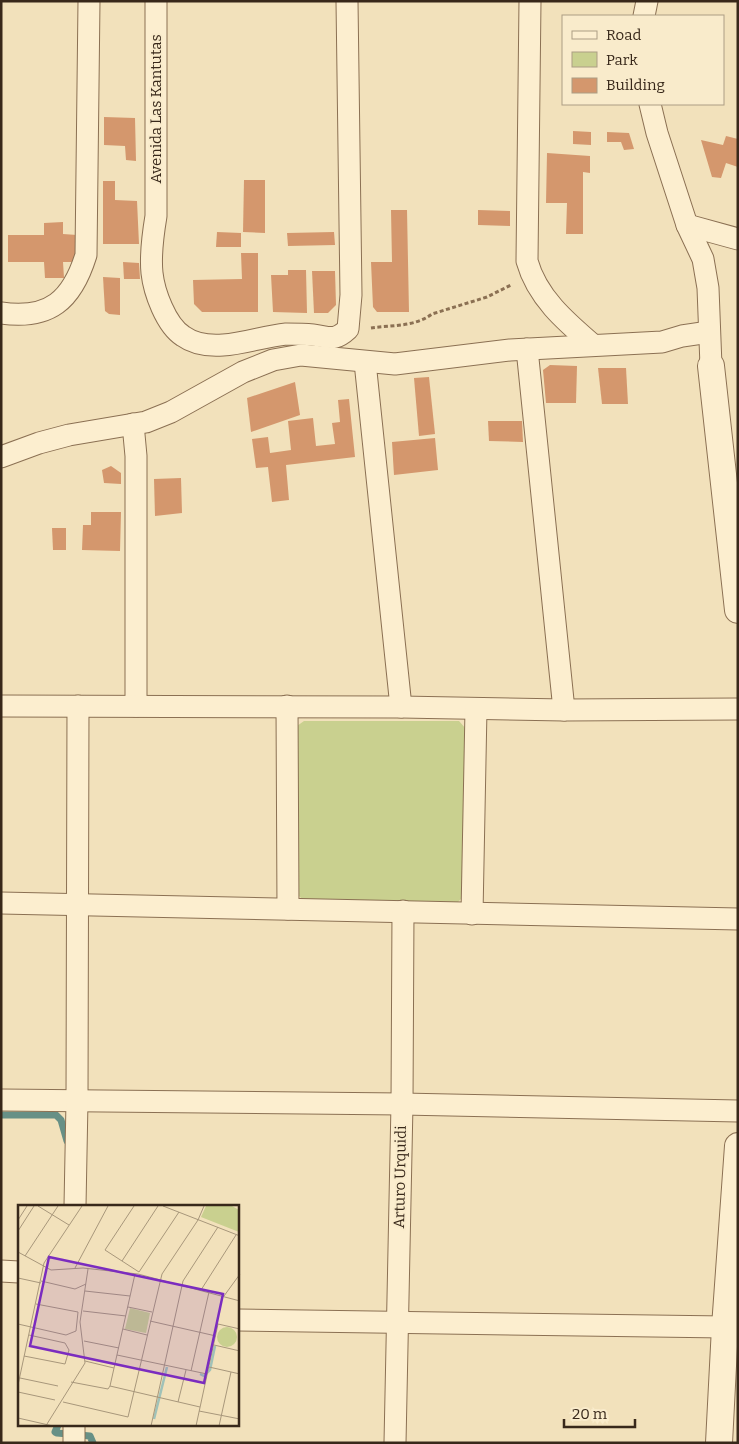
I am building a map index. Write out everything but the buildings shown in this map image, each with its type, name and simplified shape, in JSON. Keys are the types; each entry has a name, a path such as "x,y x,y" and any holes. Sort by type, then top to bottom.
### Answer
{"street":[{"path":"1,313 36,314 56,305 70,291 80,275 86,255 89,1"},
{"name":"Avenida Las Kantutas","path":"156,1 156,216 152,242 152,272 156,296 166,316 181,336 198,344 222,345 288,334 315,335 330,339 337,337 348,329 350,314"},
{"path":"348,1 350,314"},
{"path":"530,1 527,261 531,276 539,291 554,309 593,345"},
{"path":"644,15 647,1"},
{"path":"650,105 657,133 687,225 703,259 708,288 711,366 738,610"},
{"path":"687,225 738,239"},
{"path":"1,456 69,435 146,422 171,412 243,372 273,360 301,355 395,364 465,354 662,342 682,336 709,332"},
{"path":"526,349 564,710"},
{"path":"365,362 401,707"},
{"path":"133,424 136,456 136,706"},
{"path":"1,706 287,706 564,710 738,709"},
{"path":"75,1205 78,706"},
{"path":"287,706 288,908"},
{"path":"472,914 476,709"},
{"path":"1,903 738,918"},
{"name":"Arturo Urquidi","path":"395,1443 402,1104 403,911"},
{"path":"1,1100 402,1104 738,1111"},
{"path":"718,1443 725,1327 733,1265 738,1146"},
{"path":"1,1271 18,1272"},
{"path":"239,1320 725,1327"},
{"path":"74,1426 74,1443"}],"path":[{"path":"350,314 357,322 368,328 411,323 424,320 432,314 487,297 510,286 523,277 531,276"}],"green space":[{"path":"304,721 459,721 466,729 465,895 458,902 303,900 298,895 297,726"}],"waterway":[{"path":"1,1115 56,1115 61,1120 67,1141"},
{"path":"58,1426 55,1432 57,1433 90,1436 93,1443"}]}
